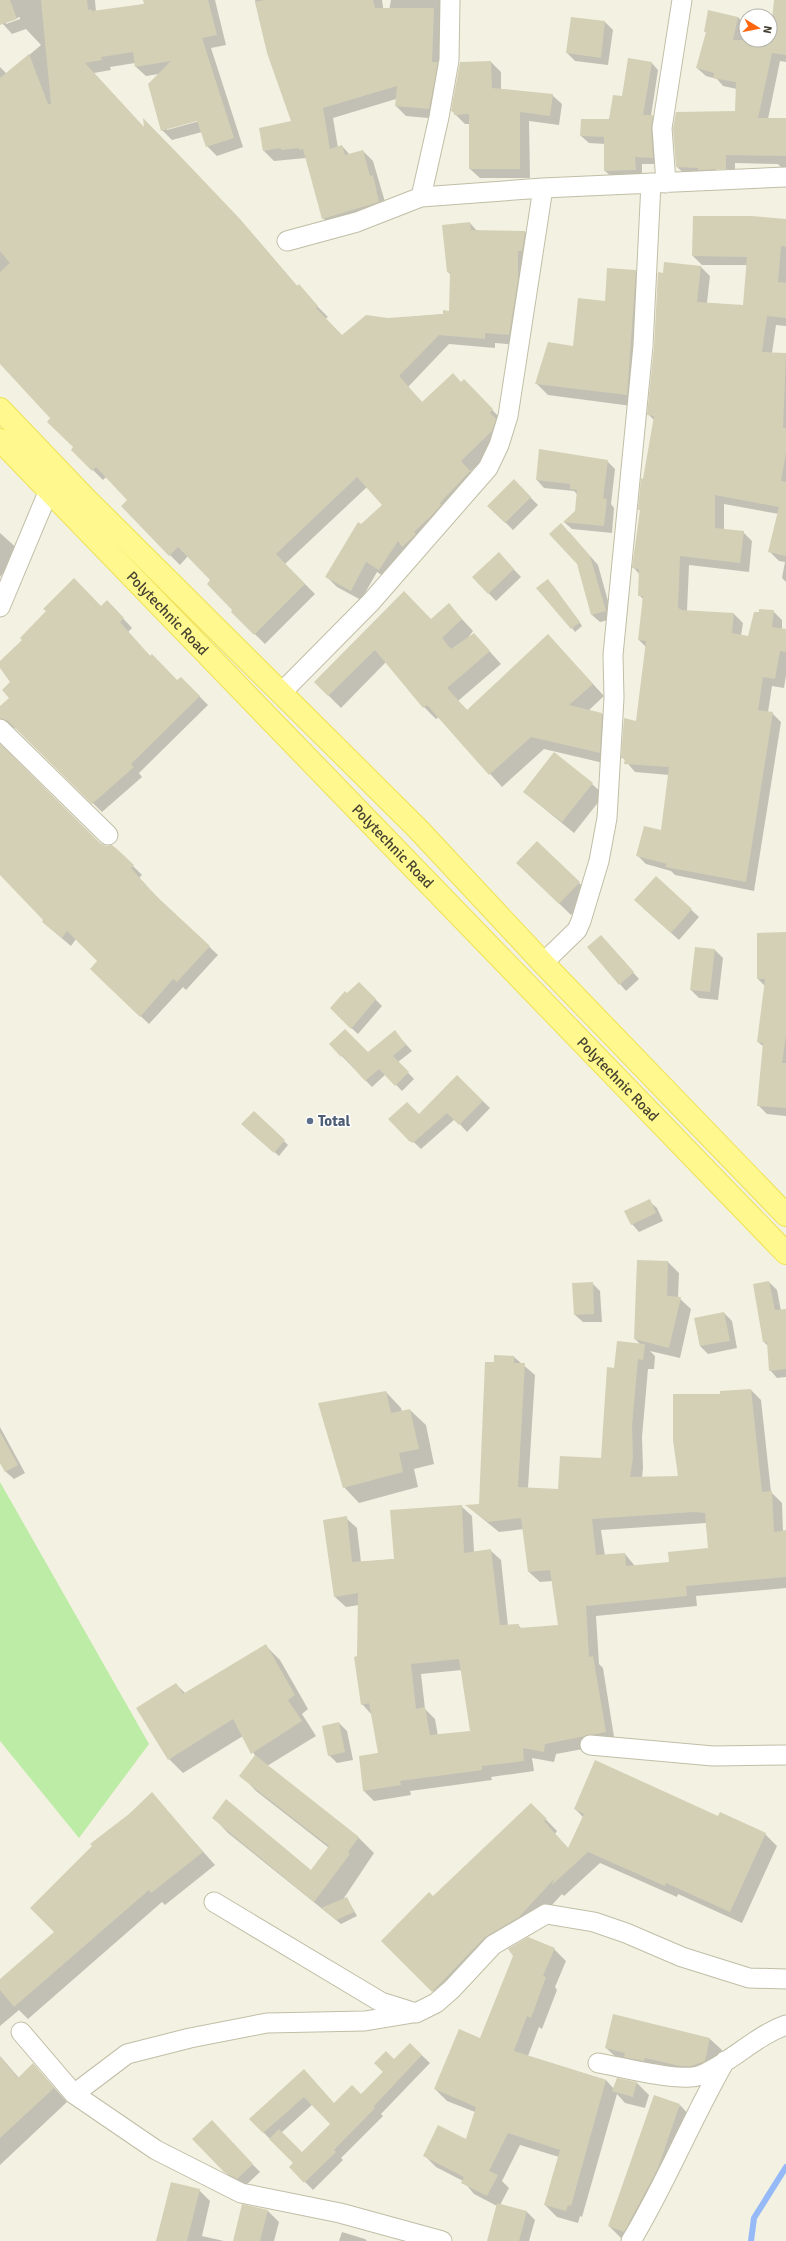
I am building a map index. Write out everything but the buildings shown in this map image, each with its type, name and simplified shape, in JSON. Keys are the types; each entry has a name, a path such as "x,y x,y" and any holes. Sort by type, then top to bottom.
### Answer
{"main road":[{"name":"Polytechnic Road","path":"0,409 86,500 418,829 543,963 786,1216"},
{"name":"Polytechnic Road","path":"0,440 786,1253"}],"street":[{"path":"421,197 439,117 449,60 450,0"},
{"path":"543,963 577,930 582,921 599,861 607,818 614,698 613,655 643,346 662,128 682,0"},
{"path":"287,241 357,222 421,197 543,188 786,177"},
{"path":"281,693 371,602 488,468 499,445 508,416 543,188"},
{"path":"0,607 49,490"},
{"path":"0,729 108,835"},
{"path":"590,1745 713,1756 786,1755"},
{"path":"214,1902 381,2002 416,2013"},
{"path":"74,2094 127,2054 190,2038 267,2023 364,2021 416,2013 436,2002 452,1989 493,1945 546,1914 600,1924 626,1933 682,1957 749,1978 786,1979"},
{"path":"598,2063 681,2078 700,2075 725,2061 769,2031 786,2025"},
{"path":"21,2032 74,2094 156,2150 241,2193 340,2213 442,2241"},
{"path":"631,2241 659,2193 704,2097 725,2061"}],"green space":[{"path":"0,1482 149,1744 79,1838 0,1741"}],"waterway":[{"path":"751,2241 754,2218 786,2167"}],"place":[{"name":"Total","path":"310,1121"}]}
